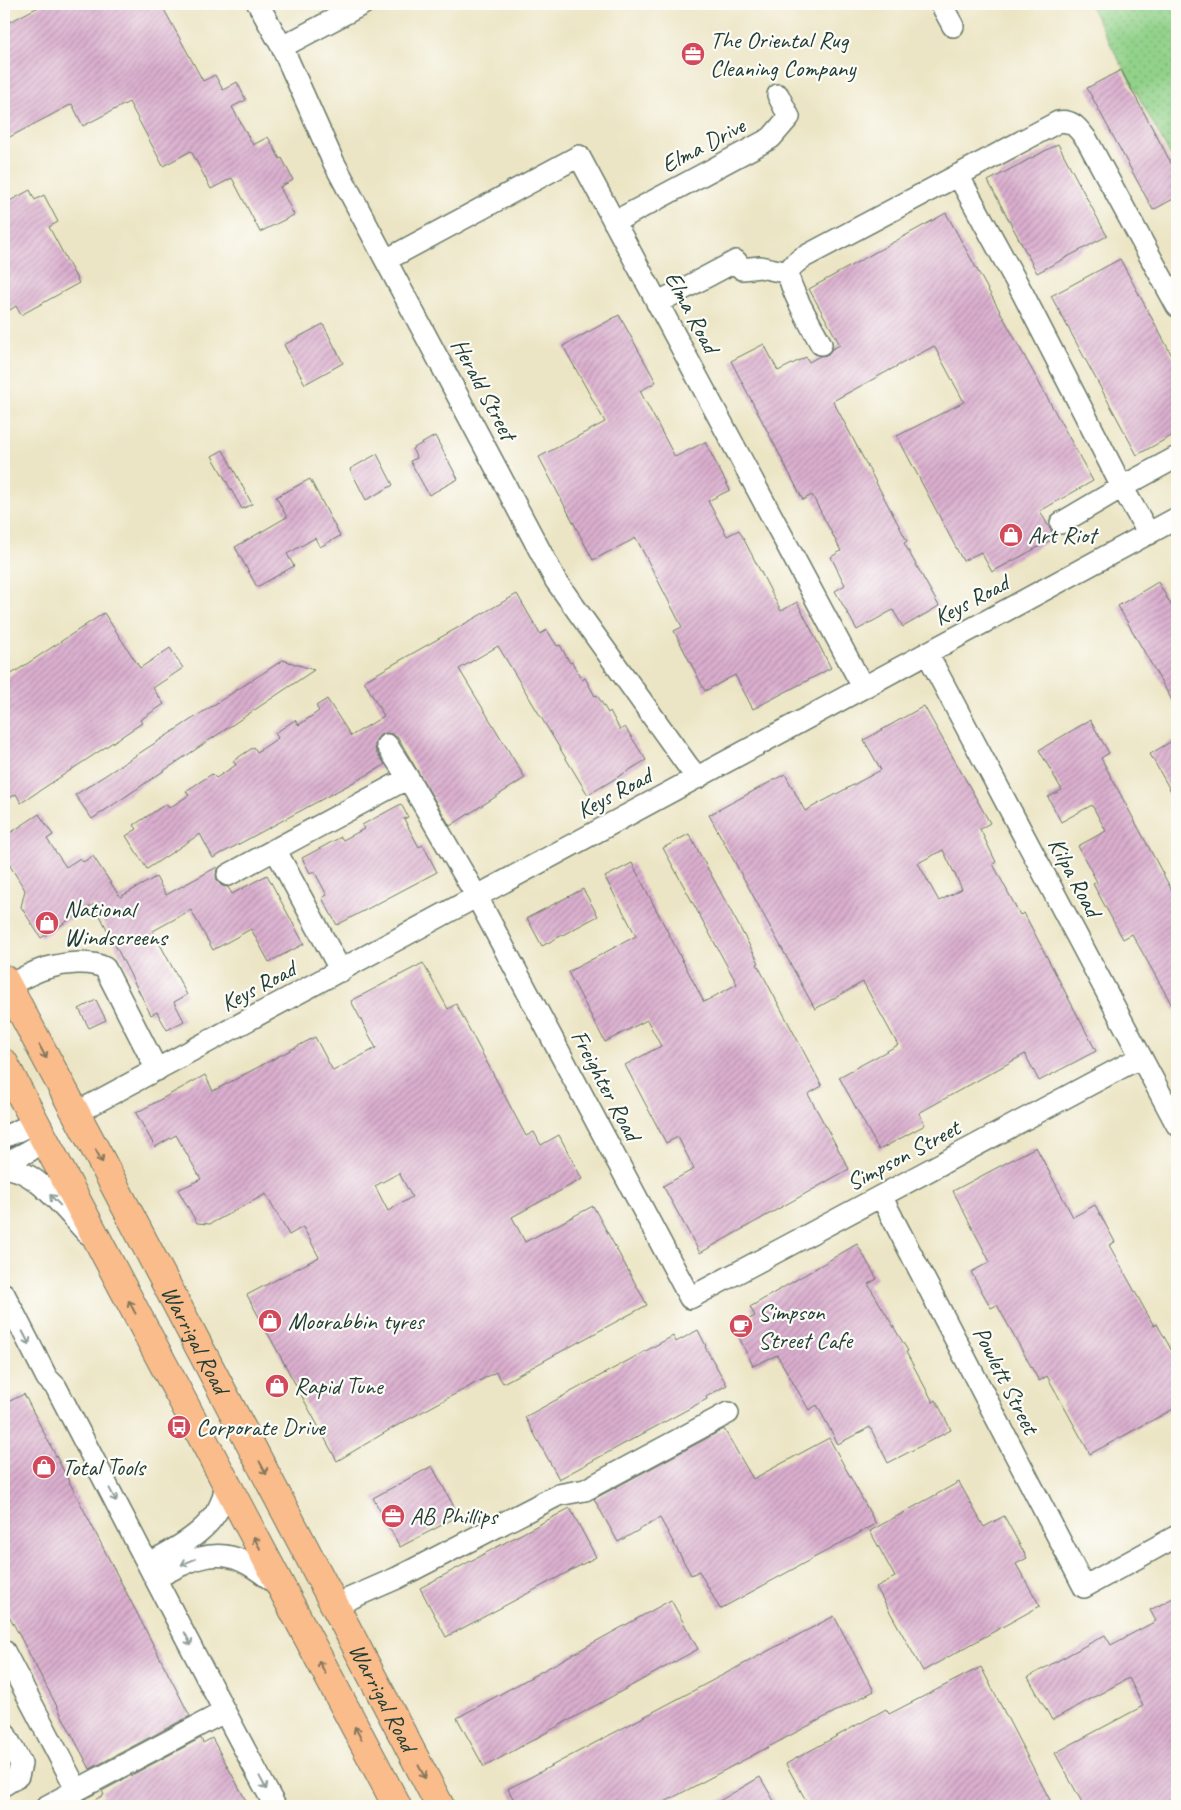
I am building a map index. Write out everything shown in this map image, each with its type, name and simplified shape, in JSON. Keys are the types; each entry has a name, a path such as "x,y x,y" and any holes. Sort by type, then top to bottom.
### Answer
{"highway":[{"name":"Warrigal Road","path":"6,983 440,1806"},
{"name":"Warrigal Road","path":"6,1067 396,1806"},
{"path":"39,1132 76,1113"},
{"path":"370,1757 404,1738"}],"street":[{"name":"Herald Street","path":"258,4 282,47 334,161 556,581 698,778"},
{"path":"282,47 363,4"},
{"path":"941,4 953,26"},
{"name":"Elma Drive","path":"614,222 771,138 789,117 778,95"},
{"path":"821,344 792,286 789,273 793,265 802,258 1058,122 1074,124 1087,140 1177,306"},
{"name":"Elma Road","path":"386,260 579,156 863,687"},
{"path":"958,175 1149,534"},
{"path":"658,303 736,261 742,269 760,267 789,273"},
{"path":"1061,522 1122,486 1177,457"},
{"name":"Keys Road","path":"76,1113 1177,518"},
{"name":"Kilpa Road","path":"927,653 1177,1125"},
{"name":"Freighter Road","path":"387,745 477,897 690,1298"},
{"path":"228,874 408,778"},
{"path":"275,849 341,970"},
{"path":"6,983 46,968 67,964 97,964 105,968 157,1070"},
{"name":"Simpson Street","path":"690,1298 1141,1057"},
{"path":"4,1098 6,1067"},
{"path":"4,1138 39,1132"},
{"path":"4,1164 29,1151 39,1132"},
{"path":"4,1168 19,1170 33,1178 101,1248"},
{"name":"Powlett Street","path":"881,1196 1084,1587 1177,1536"},
{"path":"4,1294 47,1378 56,1387 224,1712 275,1806"},
{"path":"335,1605 414,1570 558,1495 585,1490 728,1413"},
{"path":"152,1570 188,1542 207,1523 220,1506 225,1482"},
{"path":"152,1570 192,1559 224,1556 243,1561 280,1586"},
{"path":"4,1650 77,1790"},
{"path":"47,1806 224,1712"},
{"path":"4,1732 20,1764 18,1776 4,1785"}],"green space":[{"path":"1089,4 1177,4 1177,168"}],"building":[{"path":"44,4 161,4 203,81 215,75 223,90 237,82 246,100 232,107 253,145 268,137 280,159 282,158 293,180 280,187 294,215 260,232 232,178 211,189 191,151 163,166 129,102 83,126 72,104 4,140 4,25"},
{"path":"1121,70 1177,174 1177,197 1153,210 1087,88"},
{"path":"1058,144 1107,236 1037,273 988,181"},
{"path":"30,190 35,200 44,195 58,222 49,227 79,283 21,315 16,306 10,310 4,299 4,204"},
{"path":"946,213 1093,481 1040,511 1055,538 992,572 981,552 963,561 897,436 964,402 934,346 833,401 907,541 904,543 939,606 903,627 893,610 857,630 835,591 845,585 831,557 841,551 812,495 803,500 731,361 764,344 778,371 806,357 809,362 820,356 827,355 832,349 840,345 809,289"},
{"path":"1120,259 1177,365 1177,433 1137,455 1051,296"},
{"path":"619,315 656,382 640,391 675,457 705,442 730,490 708,501 727,536 739,530 781,611 797,602 831,668 753,709 735,675 705,691 674,631 682,627 636,538 593,560 539,457 605,422 563,346"},
{"path":"323,324 343,363 305,384 284,345"},
{"path":"435,436 458,479 429,495 410,461 417,458 412,449"},
{"path":"223,450 252,504 242,509 212,456"},
{"path":"377,454 393,485 366,500 350,469"},
{"path":"310,479 340,536 320,547 315,538 287,554 294,566 257,587 235,547 287,517 276,497"},
{"path":"1158,582 1177,615 1177,709 1118,606"},
{"path":"517,594 540,634 547,630 557,646 560,645 582,680 585,678 595,696 597,695 608,713 610,711 620,730 625,727 646,760 588,795 498,646 459,669 525,778 450,826 398,738 386,733 380,735 375,745 376,752 385,764 380,768 213,858 200,834 147,869 126,836 137,829 134,825 166,804 169,808 189,795 186,791 212,774 216,778 236,765 233,761 254,747 257,752 278,738 275,733 295,720 299,725 319,711 316,706 327,699 351,736 384,716 364,681"},
{"path":"104,613 140,668 170,648 183,668 153,688 164,704 140,720 142,723 21,803 16,794 4,802 4,679"},
{"path":"283,660 314,670 92,819 75,795"},
{"path":"924,706 990,823 980,829 996,862 993,864 1020,915 1024,913 1096,1051 1039,1081 1025,1054 919,1113 925,1125 879,1150 839,1077 898,1045 863,982 815,1009 709,815 785,774 805,811 881,770 864,740","holes":["943,850 962,889 939,901 918,863"]},
{"path":"1090,720 1109,753 1101,758 1177,900 1177,1014 1132,934 1123,939 1093,884 1097,882 1078,846 1106,831 1092,805 1061,822 1048,797 1062,790 1039,750"},
{"path":"1177,738 1177,802 1150,754"},
{"path":"401,804 408,817 404,819 419,847 423,845 437,872 337,925 322,898 327,895 314,871 310,873 302,858 341,837 343,840 364,829 362,825"},
{"path":"39,814 53,835 47,839 66,867 80,858 83,862 93,856 120,897 156,877 166,895 217,867 217,881 222,886 228,887 232,894 267,875 304,944 269,962 251,929 213,950 191,910 153,931 187,995 174,1002 184,1021 167,1030 157,1012 151,1015 94,904 41,938 21,907 25,890 4,856 4,837"},
{"path":"689,834 759,963 757,964 822,1086 808,1094 849,1169 700,1253 663,1186 694,1169 678,1137 666,1143 625,1065 661,1046 647,1020 605,1042 568,972 636,936 605,877 632,863 704,1002 737,984 663,848"},
{"path":"583,889 598,916 542,946 527,918"},
{"path":"423,963 448,1009 456,1004 526,1136 534,1132 541,1145 559,1135 582,1179 512,1217 525,1242 593,1206 647,1305 503,1383 496,1372 396,1426 337,1461 247,1295 319,1257 303,1227 289,1235 266,1194 210,1224 197,1223 178,1190 201,1179 176,1135 155,1147 136,1113 205,1075 213,1091 315,1037 333,1071 376,1048 351,1001","holes":["399,1173 412,1197 388,1211 375,1186"]},
{"path":"96,1000 106,1020 89,1028 79,1009"},
{"path":"1036,1147 1073,1217 1095,1205 1115,1242 1109,1245 1154,1326 1157,1324 1177,1360 1177,1407 1090,1454 1047,1376 1039,1381 997,1305 991,1308 971,1272 990,1262 953,1191"},
{"path":"857,1244 877,1279 868,1284 908,1351 906,1352 933,1402 936,1400 951,1430 888,1463 870,1427 838,1444 817,1405 809,1410 777,1355 753,1366 734,1327 755,1316 750,1307"},
{"path":"698,1330 705,1347 727,1385 706,1397 707,1399 559,1479 525,1417 673,1336 676,1342"},
{"path":"24,1394 190,1716 90,1769 4,1606 4,1404"},
{"path":"724,1429 753,1479 829,1438 876,1524 720,1609 699,1571 691,1575 660,1518 618,1542 594,1499"},
{"path":"432,1466 459,1516 400,1547 373,1498"},
{"path":"959,1482 984,1527 1004,1516 1027,1558 1016,1564 1040,1606 923,1671 876,1587 895,1577 870,1531"},
{"path":"570,1508 596,1557 446,1637 420,1588"},
{"path":"1177,1596 1177,1806 1084,1806 1055,1753 1143,1706 1129,1678 1052,1720 1028,1677 1105,1635 1111,1645 1156,1621 1150,1610"},
{"path":"671,1600 698,1649 484,1767 457,1718"},
{"path":"834,1616 874,1691 657,1806 517,1806 508,1789"},
{"path":"981,1667 1053,1806 809,1806 786,1764 886,1709 889,1714"},
{"path":"201,1738 203,1743 212,1738 249,1806 83,1806 104,1795 102,1791"},
{"path":"760,1777 777,1806 711,1806"}],"place":[{"name":"The Oriental Rug Cleaning Company","path":"693,54"},
{"name":"Art Riot","path":"1011,535"},
{"name":"National Windscreens","path":"47,923"},
{"name":"Moorabbin tyres","path":"270,1321"},
{"name":"Simpson Street Cafe","path":"741,1326"},
{"name":"Rapid Tune","path":"277,1386"},
{"name":"Corporate Drive","path":"179,1427"},
{"name":"Total Tools","path":"44,1467"},
{"name":"AB Phillips","path":"393,1516"}]}
